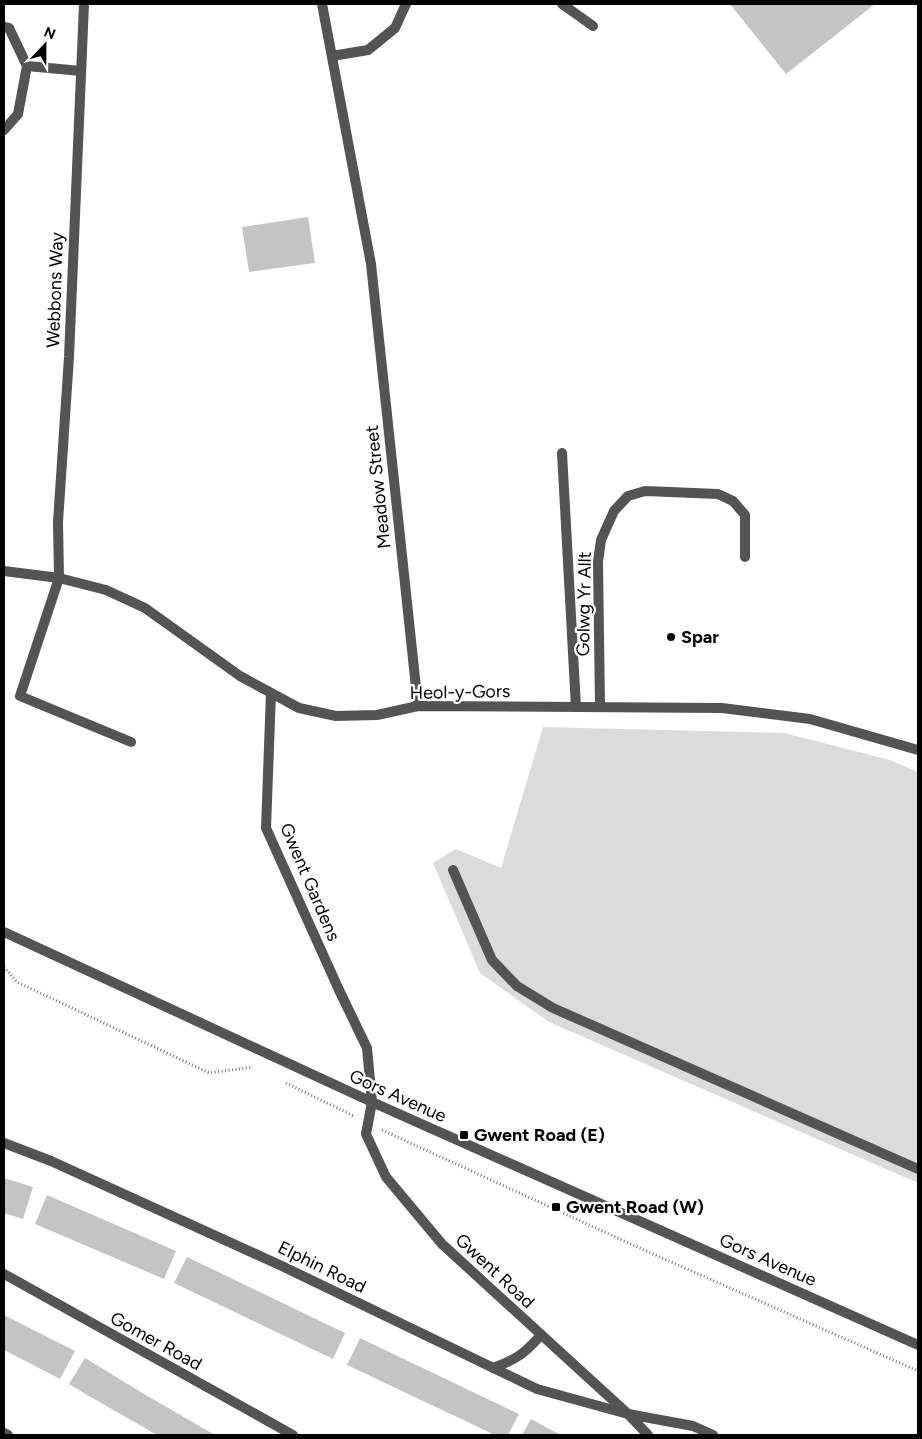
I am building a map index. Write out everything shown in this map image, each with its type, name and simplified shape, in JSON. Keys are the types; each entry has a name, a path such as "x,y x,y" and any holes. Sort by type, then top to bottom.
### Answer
{"street":[{"name":"Webbons Way","path":"84,4 69,357 58,522 59,578 20,696 131,742"},
{"name":"Meadow Street","path":"322,4 371,264 418,706"},
{"path":"332,56 368,50 395,28 406,4"},
{"path":"562,4 592,26"},
{"path":"4,27 9,28 27,66 18,114 4,130"},
{"path":"27,66 81,71"},
{"path":"562,453 576,707"},
{"name":"Golwg Yr Allt","path":"600,707 598,562 601,540 614,511 628,496 645,491 718,494 732,501 745,516 745,557"},
{"name":"Heol-y-Gors","path":"4,571 59,578 106,590 145,608 240,676 271,694 299,708 336,716 378,715 418,706 722,708 810,718 918,750"},
{"name":"Gwent Gardens","path":"271,694 266,828 367,1048 372,1102"},
{"path":"453,870 492,960 517,986 553,1008 918,1169"},
{"name":"Gors Avenue","path":"4,932 372,1102 918,1345"},
{"name":"Gwent Road","path":"372,1102 366,1134 386,1177 442,1244 628,1414 648,1435"},
{"name":"Elphin Road","path":"4,1144 51,1162 284,1266 538,1389 628,1414 693,1426 713,1435"},
{"name":"Gomer Road","path":"4,1274 293,1435"},
{"path":"493,1368 512,1361 527,1350 541,1335"},
{"path":"4,1433 8,1435"}],"path":[{"path":"4,967 16,982 209,1072 252,1066 261,1070"},
{"path":"278,1079 368,1123 635,1246 918,1371"}],"shaded area":[{"path":"543,727 784,733 890,760 918,772 918,1183 549,1022 480,973 433,863 456,849 501,868"}],"building":[{"path":"730,4 875,4 786,74"},
{"path":"308,217 315,263 249,272 242,227"},
{"path":"4,1178 33,1187 23,1219 4,1213"},
{"path":"47,1195 176,1251 164,1279 35,1224"},
{"path":"187,1257 345,1333 333,1359 174,1283"},
{"path":"4,1315 75,1351 60,1379 4,1350"},
{"path":"360,1338 519,1414 508,1435 495,1435 347,1365"},
{"path":"85,1358 215,1435 157,1435 89,1396 69,1384"},
{"path":"531,1419 553,1431 561,1435 522,1435"}],"place":[{"name":"Spar","path":"671,637"},
{"name":"Gwent Road (E)","path":"464,1135"},
{"name":"Gwent Road (W)","path":"556,1207"}]}
